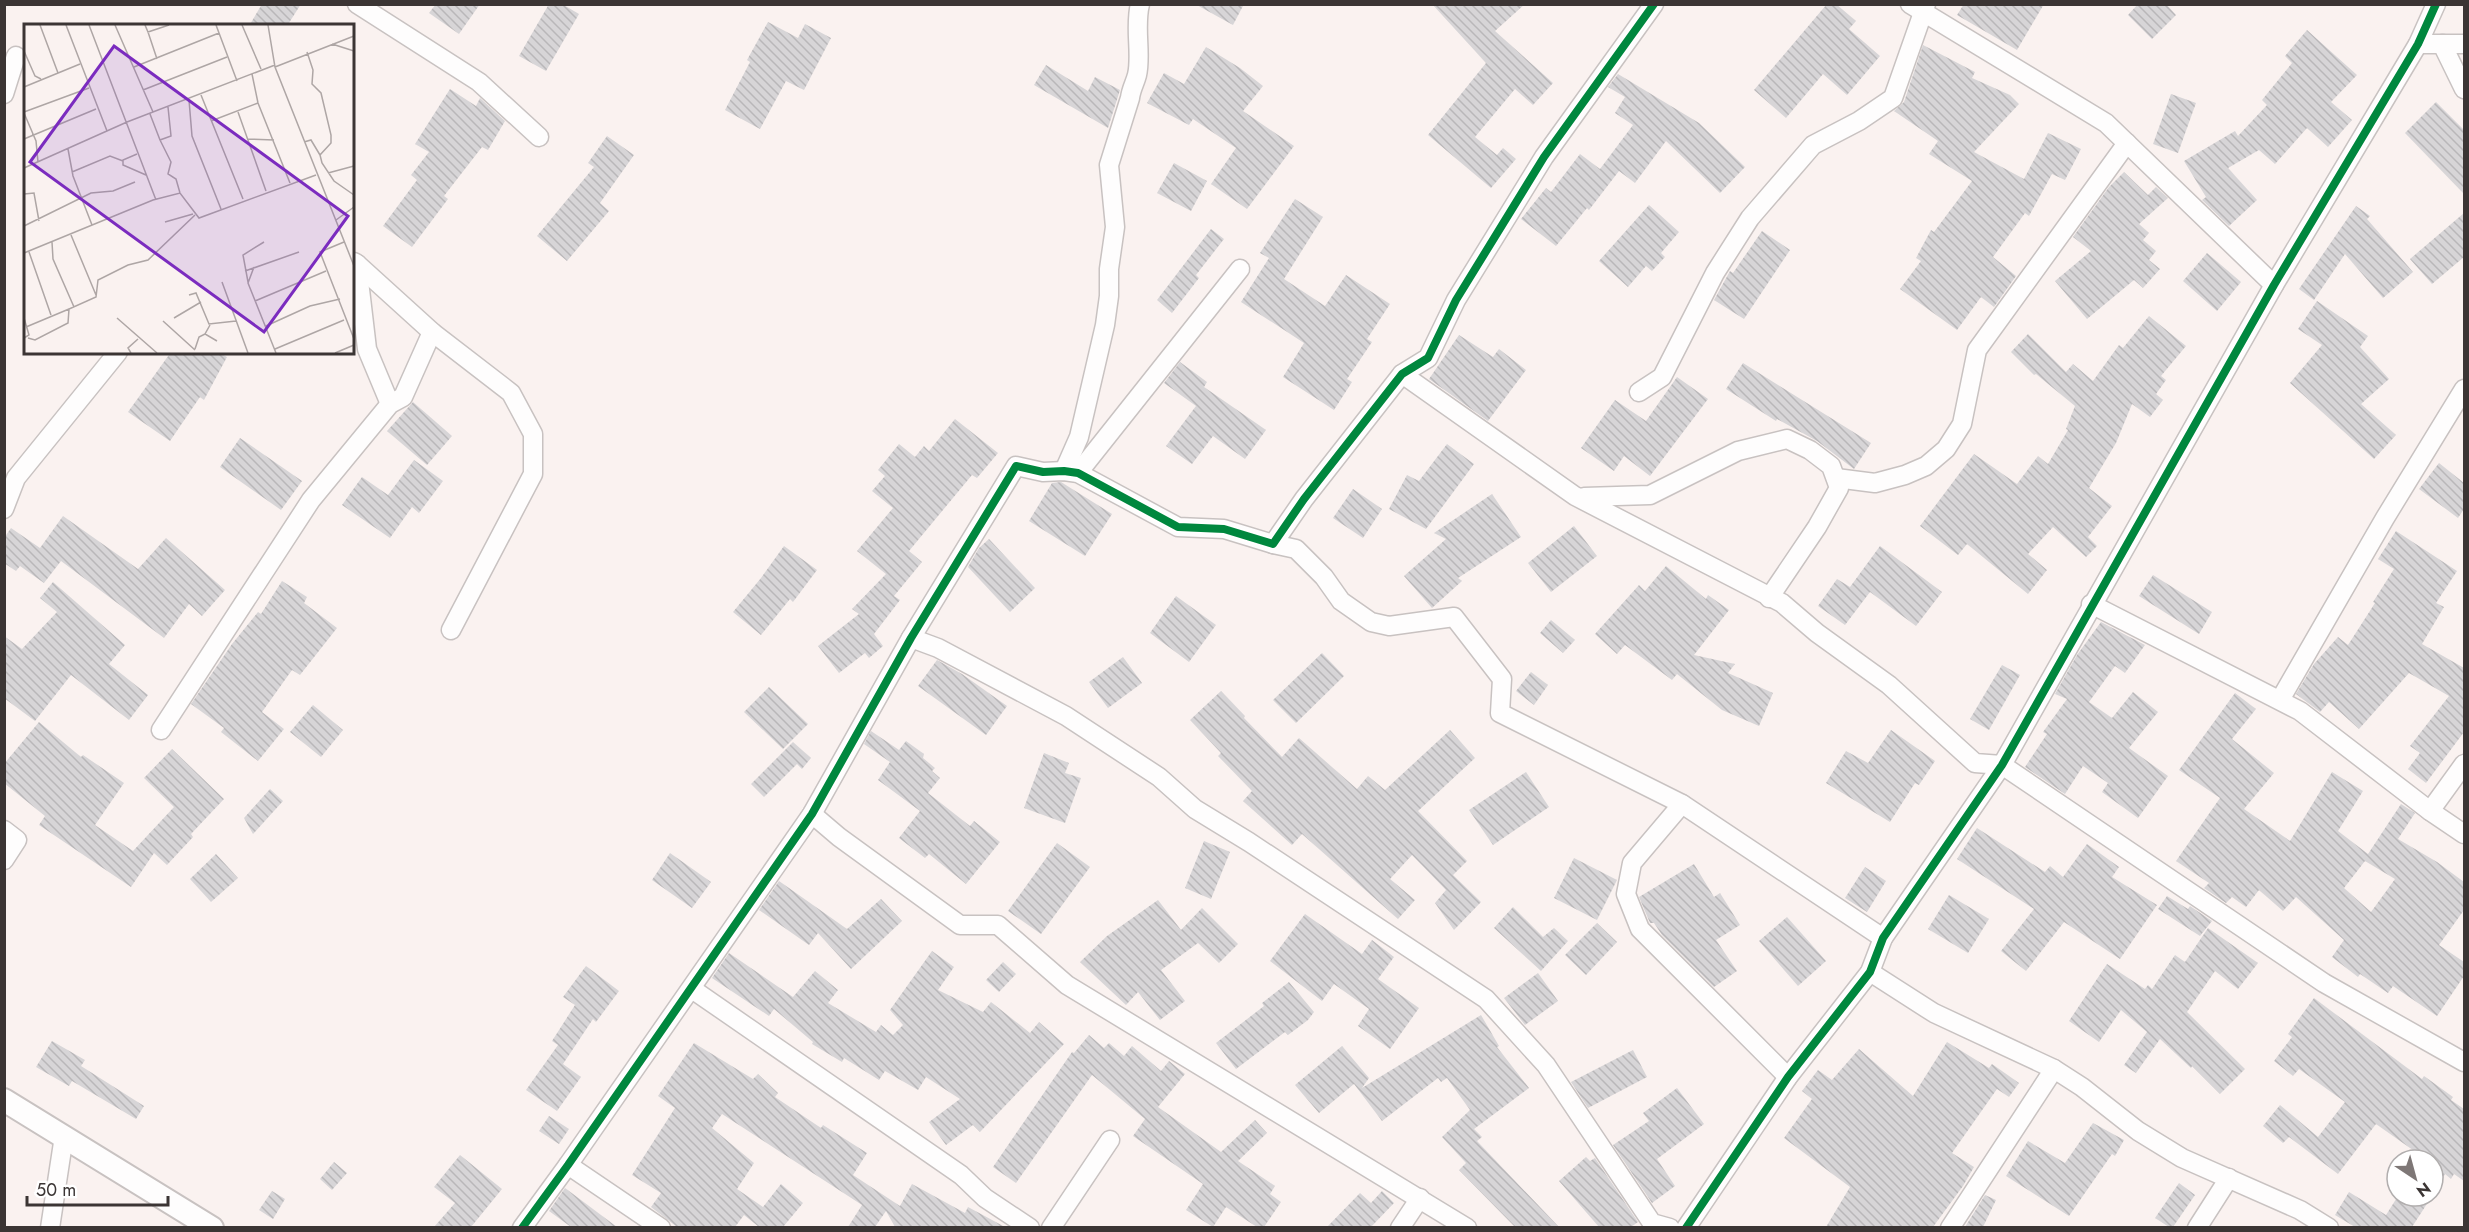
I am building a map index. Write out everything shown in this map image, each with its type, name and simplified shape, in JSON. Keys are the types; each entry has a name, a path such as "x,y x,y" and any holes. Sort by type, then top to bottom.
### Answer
{"street":[{"path":"357,4 479,82 539,137"},
{"path":"1071,472 1105,325 1115,227 1109,165 1137,75 1137,15 1140,4"},
{"path":"1273,544 1304,500 1402,374 1428,358 1455,300 1544,157 1654,4"},
{"path":"1686,1227 1788,1077 1870,972 1883,938 2002,765 2091,604 2274,285 2418,44 2436,4"},
{"path":"1640,392 1662,377 1715,273 1757,209 1813,145 1859,121 1893,98 1920,8 2106,123 2274,285"},
{"path":"2418,44 2464,44"},
{"path":"2442,44 2464,89"},
{"path":"4,94 15,55"},
{"path":"1836,478 1875,483 1905,475 1926,466 1946,449 1962,424 1977,350 2127,143"},
{"path":"355,262 432,332 511,393 533,434 534,474 451,630"},
{"path":"355,262 367,350 390,404"},
{"path":"1071,472 1240,269"},
{"path":"161,730 311,500 390,404 403,398 432,332"},
{"path":"4,509 10,474 116,354"},
{"path":"1402,374 1575,496 1782,603 1817,633 1889,685 1975,763 2002,765 2324,984 2464,1062"},
{"path":"2280,700 2385,518 2464,389"},
{"path":"1575,496 1650,495 1738,451 1787,439 1810,450 1831,466 1839,488 1817,527 1769,598"},
{"path":"522,1227 692,989 812,814 910,638 1016,466 1043,472 1071,472 1178,527 1224,529 1296,549 1324,578 1341,602 1371,622 1389,626 1454,617 1502,679 1500,713 1682,804 1883,938"},
{"path":"2091,604 2280,700 2315,722 2430,811 2464,834"},
{"path":"910,638 938,648 1066,716 1159,777 1195,809 1249,842 1486,999 1546,1065 1652,1223 1670,1227"},
{"path":"2430,811 2464,764"},
{"path":"1682,804 1632,862 1626,894 1640,929 1788,1077"},
{"path":"812,814 839,837 960,925 998,926 1067,986 1467,1227"},
{"path":"4,830 17,840 4,860"},
{"path":"1870,972 1934,1013 2054,1069 2138,1131 2182,1158 2300,1210 2328,1227"},
{"path":"692,989 961,1175 985,1198 1030,1227"},
{"path":"1950,1227 2054,1069"},
{"path":"4,1100 212,1227"},
{"path":"50,1227 64,1137"},
{"path":"1052,1227 1110,1140"},
{"path":"568,1165 661,1227"},
{"path":"2197,1227 2229,1178"},
{"path":"1400,1227 1420,1198"}],"building":[{"path":"262,4 301,4 288,24 250,24"},
{"path":"436,4 480,4 459,34 429,13"},
{"path":"549,4 562,4 579,14 546,71 519,56"},
{"path":"1195,4 1244,4 1233,25"},
{"path":"1432,4 1525,4 1495,31 1553,83 1533,105 1515,89 1475,137 1497,155 1503,148 1516,159 1491,188 1428,135 1486,63"},
{"path":"1827,4 1836,4 1856,21 1849,29 1880,56 1847,95 1823,74 1786,118 1754,90"},
{"path":"1964,4 2044,4 2017,50 1957,15"},
{"path":"2138,4 2166,4 2176,15 2152,39 2128,15"},
{"path":"768,22 798,38 805,24 831,38 804,90 786,81 760,129 725,110 750,62 747,60"},
{"path":"2307,30 2357,75 2331,102 2352,120 2328,147 2307,128 2275,164 2259,150 2228,168 2257,200 2229,226 2202,200 2206,197 2184,161 2235,131 2238,136 2267,105 2262,100 2292,63 2285,56"},
{"path":"1923,45 1975,72 1972,78 2010,95 2019,104 1974,152 2024,179 2048,133 2081,149 2065,180 2052,174 2029,216 2025,213 1993,257 2016,276 1994,307 1981,297 1957,330 1900,289 1921,261 1916,258 1931,230 1934,232 1972,181 1929,154 1938,141 1894,111 1904,102"},
{"path":"1206,47 1240,68 1263,86 1243,111 1294,146 1247,209 1211,184 1236,148 1193,119 1189,125 1147,103 1164,73 1184,84"},
{"path":"1046,65 1088,91 1095,77 1120,90 1108,128 1034,85"},
{"path":"1618,74 1699,123 1745,167 1720,193 1666,141 1635,183 1619,171 1589,210 1587,208 1556,246 1521,219 1546,188 1551,192 1580,154 1600,169 1633,125 1615,113 1625,97 1608,87"},
{"path":"450,89 476,106 480,98 505,121 488,150 482,147 444,196 448,199 412,247 383,226 417,180 411,175 429,152 415,144"},
{"path":"2171,94 2196,103 2178,153 2153,144"},
{"path":"2436,102 2464,130 2464,194 2405,133"},
{"path":"607,136 634,155 600,203 609,211 567,261 537,236 594,167 588,163"},
{"path":"1174,163 1207,181 1191,211 1157,193"},
{"path":"2124,172 2148,195 2156,187 2168,198 2139,224 2149,233 2143,240 2156,251 2149,260 2160,269 2143,288 2134,280 2087,319 2055,281 2091,251 2073,237 2109,187"},
{"path":"1295,199 1323,217 1284,279 1325,306 1346,275 1390,304 1367,339 1372,342 1347,379 1352,382 1334,410 1283,377 1304,343 1241,302 1269,258 1260,253"},
{"path":"1649,205 1679,232 1661,253 1665,257 1652,271 1646,266 1628,287 1599,261"},
{"path":"2356,206 2370,216 2367,219 2413,272 2383,298 2345,254 2314,300 2299,289"},
{"path":"2464,213 2464,257 2432,284 2410,259"},
{"path":"1211,229 1224,239 1196,275 1199,278 1172,313 1157,300"},
{"path":"1762,231 1790,250 1744,319 1714,300 1730,271 1733,273"},
{"path":"2207,253 2241,282 2217,311 2183,281"},
{"path":"2317,301 2368,336 2360,347 2389,379 2361,404 2396,435 2374,459 2290,383 2322,345 2298,329"},
{"path":"2149,316 2186,346 2161,376 2166,380 2156,394 2163,400 2150,417 2132,404 2116,443 2089,488 2112,506 2088,537 2097,546 2086,557 2053,527 2028,554 2047,570 2028,594 1967,544 1958,555 1920,526 1974,454 2017,484 2038,456 2048,464 2068,430 2066,429 2075,406 2036,374 2034,375 2011,352 2028,334 2066,372 2073,364 2093,381 2119,345 2123,348"},
{"path":"1459,335 1493,357 1499,349 1526,370 1488,421 1429,379"},
{"path":"170,354 222,354 227,357 204,400 200,397 170,441 128,412"},
{"path":"1180,362 1207,382 1204,387 1266,430 1245,459 1213,436 1192,464 1166,446 1196,406 1164,383"},
{"path":"1743,363 1871,443 1854,469 1817,441 1777,419 1776,421 1726,389"},
{"path":"1677,377 1708,399 1650,476 1624,456 1614,471 1581,448 1615,400 1646,421"},
{"path":"413,402 452,436 427,465 387,431"},
{"path":"955,419 998,453 977,478 972,475 909,551 922,562 894,596 900,600 874,634 883,646 869,658 865,653 839,673 818,646 859,614 852,609 886,574 857,551 893,508 872,491 885,476 878,470 899,444 915,457 924,446 929,451"},
{"path":"240,438 302,481 281,510 220,467"},
{"path":"1447,444 1474,464 1426,529 1389,509 1407,475 1419,481"},
{"path":"414,460 443,481 419,513 412,507 390,538 342,505 362,477 388,495"},
{"path":"2439,463 2464,483 2464,509 2458,518 2419,489"},
{"path":"1061,482 1112,514 1085,556 1029,521 1052,483"},
{"path":"1353,489 1382,509 1363,538 1333,518"},
{"path":"1492,494 1521,537 1458,578 1462,581 1432,608 1404,576 1446,539 1434,533"},
{"path":"63,516 138,569 166,538 225,590 202,616 189,604 164,638 61,561 44,583 20,566 16,571 4,563 4,538 11,528 40,548"},
{"path":"1574,526 1597,556 1551,592 1528,563"},
{"path":"2396,531 2457,571 2436,603 2444,607 2422,644 2464,668 2464,732 2426,783 2408,769 2420,753 2410,746 2449,696 2409,673 2359,729 2329,702 2320,712 2296,694 2314,664 2338,637 2348,645 2375,603 2373,602 2394,569 2378,559"},
{"path":"989,539 1035,588 1010,612 968,567 979,548"},
{"path":"784,546 817,570 793,602 790,599 761,635 733,612"},
{"path":"1880,546 1942,592 1916,626 1870,592 1845,625 1818,606 1837,579 1850,587"},
{"path":"1666,566 1706,599 1708,595 1729,610 1694,655 1735,664 1728,673 1773,693 1759,726 1722,710 1677,674 1672,680 1625,645 1617,654 1595,634 1639,585 1645,591"},
{"path":"2153,575 2212,612 2199,634 2139,596"},
{"path":"282,581 307,597 304,603 337,628 300,675 292,670 262,712 284,729 258,761 221,732 224,728 191,704 232,644 258,612 261,614"},
{"path":"53,582 125,645 109,664 148,695 129,720 71,675 35,721 4,698 4,636 22,649 57,612 40,598"},
{"path":"1176,596 1216,625 1189,662 1150,633"},
{"path":"1551,620 1575,640 1563,653 1540,633"},
{"path":"2101,622 2145,645 2125,673 2115,666 2089,702 2112,718 2133,692 2158,712 2129,748 2168,776 2138,818 2102,792 2108,783 2083,766 2065,794 2025,767 2047,734 2043,732 2067,699 2055,694 2077,655"},
{"path":"1322,653 1344,676 1296,723 1273,700"},
{"path":"1123,657 1142,683 1108,708 1089,682"},
{"path":"937,660 962,674 1007,706 986,735 918,686"},
{"path":"2002,665 2020,675 1989,730 1970,719"},
{"path":"1531,672 1548,685 1534,705 1516,691"},
{"path":"769,687 808,724 783,749 744,712"},
{"path":"1221,691 1282,757 1299,738 1357,789 1368,776 1385,790 1450,730 1475,758 1418,811 1467,861 1453,875 1481,902 1454,930 1435,903 1446,890 1412,855 1390,879 1415,900 1398,919 1302,834 1292,845 1243,801 1252,791 1218,756 1221,753 1190,720"},
{"path":"2235,693 2256,709 2232,739 2274,773 2244,809 2290,841 2332,772 2363,791 2338,831 2368,854 2401,804 2415,813 2398,839 2437,862 2464,882 2464,910 2439,945 2464,962 2464,976 2437,1016 2393,986 2388,993 2360,974 2358,977 2332,957 2344,940 2296,897 2283,911 2259,890 2246,907 2232,897 2226,903 2204,888 2209,883 2176,861 2220,798 2179,770","holes":["2365,861 2395,879 2371,912 2344,888"]},
{"path":"313,705 343,730 321,757 290,732"},
{"path":"39,722 81,757 83,755 124,783 95,825 133,851 174,807 144,778 172,749 224,799 191,834 193,837 167,865 154,853 131,887 39,825 45,816 4,783 4,764"},
{"path":"1891,730 1935,761 1919,785 1915,783 1890,822 1826,783 1846,751 1868,763"},
{"path":"871,731 899,750 906,741 924,754 923,758 935,768 932,771 940,778 928,793 970,826 974,821 1000,842 966,884 929,854 925,858 899,838 920,811 878,780 890,762 864,744"},
{"path":"793,742 811,758 802,769 797,764 764,797 751,784"},
{"path":"1044,753 1069,763 1065,773 1081,778 1065,823 1024,808"},
{"path":"1526,772 1549,807 1493,845 1469,810"},
{"path":"270,789 283,801 253,834 244,818"},
{"path":"1977,828 2045,872 2050,866 2063,877 2087,844 2119,867 2112,877 2157,905 2120,959 2064,922 2026,971 2001,951 2034,909 1957,859"},
{"path":"1204,841 1230,852 1211,899 1185,888"},
{"path":"1057,843 1090,867 1041,934 1008,911"},
{"path":"670,853 711,882 692,908 652,880"},
{"path":"216,854 238,878 211,902 190,879"},
{"path":"1574,858 1617,880 1597,920 1554,898"},
{"path":"1694,864 1714,897 1720,893 1740,925 1716,940 1737,971 1714,987 1662,935 1654,923 1650,923 1639,897"},
{"path":"1865,867 1886,881 1867,912 1845,898"},
{"path":"779,881 847,929 881,899 902,921 851,969 818,933 809,945 759,910"},
{"path":"1949,895 1989,919 1968,953 1928,929"},
{"path":"2167,896 2188,909 2190,906 2212,921 2200,936 2158,909"},
{"path":"1158,900 1181,930 1202,908 1238,944 1219,963 1198,943 1161,970 1185,1001 1160,1020 1138,992 1126,1005 1080,962 1107,936"},
{"path":"1513,907 1543,937 1554,928 1568,941 1541,971 1494,928"},
{"path":"1305,914 1362,954 1372,940 1394,957 1378,979 1419,1008 1390,1049 1358,1026 1369,1009 1334,984 1322,1001 1270,961"},
{"path":"1787,917 1826,961 1798,986 1759,941"},
{"path":"1597,923 1617,942 1586,975 1565,955"},
{"path":"2208,928 2258,963 2238,989 2215,971 2187,1012 2245,1069 2220,1094 2160,1039 2136,1073 2124,1065 2147,1032 2121,1010 2099,1042 2069,1021 2107,964 2145,989 2148,985 2152,989 2175,955 2185,962"},
{"path":"932,951 954,967 938,990 983,1012 991,1002 1030,1033 1039,1022 1064,1044 980,1132 973,1125 946,1145 929,1122 960,1099 926,1077 918,1090 885,1071 879,1080 844,1058 842,1062 812,1044 813,1042 774,1009 769,1016 712,978 729,953 793,997 815,971 838,990 828,1003 876,1032 881,1025 893,1035 903,1025 890,1010"},
{"path":"1003,962 1016,974 999,992 986,980"},
{"path":"586,966 619,991 596,1022 593,1019 563,1064 581,1077 557,1111 526,1090 558,1045 552,1041 575,1005 563,997"},
{"path":"1538,973 1558,1001 1525,1025 1504,998"},
{"path":"1289,982 1314,1012 1308,1020 1288,1035 1285,1032 1236,1069 1216,1043 1264,1006 1262,1003"},
{"path":"2314,998 2422,1079 2424,1076 2453,1097 2451,1100 2464,1109 2464,1181 2454,1174 2451,1179 2445,1174 2445,1148 2410,1148 2376,1124 2338,1174 2289,1137 2283,1143 2263,1126 2280,1105 2318,1137 2345,1102 2299,1069 2293,1076 2274,1061 2292,1037 2288,1034"},
{"path":"1481,1015 1499,1046 1497,1047 1529,1088 1474,1129 1482,1137 1477,1141 1559,1227 1515,1227 1459,1170 1466,1163 1442,1137 1470,1110 1447,1078 1441,1082 1438,1078 1382,1121 1354,1084 1319,1113 1295,1085 1342,1046 1369,1078 1362,1088"},
{"path":"1089,1035 1104,1048 1109,1043 1124,1056 1132,1046 1161,1071 1169,1061 1185,1074 1158,1107 1221,1152 1255,1120 1267,1133 1238,1161 1275,1186 1270,1194 1281,1202 1264,1227 1257,1227 1226,1207 1213,1227 1186,1210 1203,1184 1133,1136 1145,1119 1092,1075 1016,1183 993,1167 1072,1052 1074,1053"},
{"path":"52,1041 85,1060 81,1066 144,1106 136,1119 72,1081 69,1086 36,1067"},
{"path":"1947,1042 1989,1068 1992,1064 2019,1083 2009,1097 1997,1089 1952,1153 1974,1167 1963,1186 1933,1227 1826,1227 1850,1187 1784,1138 1812,1099 1802,1091 1818,1070 1832,1080 1859,1049 1913,1096"},
{"path":"694,1043 753,1079 758,1074 778,1093 775,1097 821,1128 823,1125 867,1153 853,1175 900,1206 912,1184 965,1213 968,1207 1005,1227 895,1227 886,1211 875,1227 848,1227 862,1205 722,1114 712,1128 754,1163 737,1189 763,1207 781,1184 803,1203 783,1227 759,1227 744,1215 735,1227 677,1227 651,1207 661,1193 632,1175 675,1108 658,1096"},
{"path":"1633,1050 1647,1077 1588,1108 1571,1082"},
{"path":"1677,1088 1704,1124 1657,1159 1675,1186 1652,1203 1613,1145 1649,1121 1643,1113"},
{"path":"549,1116 569,1129 559,1144 539,1131"},
{"path":"2093,1123 2124,1140 2115,1156 2112,1154 2069,1216 2006,1176 2028,1141 2065,1163"},
{"path":"460,1155 502,1189 471,1227 434,1227 455,1203 434,1187"},
{"path":"1586,1157 1590,1161 1595,1158 1638,1222 1631,1227 1599,1227 1559,1181"},
{"path":"334,1162 347,1173 332,1190 320,1179"},
{"path":"2179,1183 2195,1195 2173,1227 2169,1227 2155,1218"},
{"path":"565,1188 617,1227 571,1227 549,1211"},
{"path":"272,1191 285,1199 273,1219 259,1210"},
{"path":"1382,1191 1394,1203 1371,1227 1327,1227 1360,1193 1371,1203"},
{"path":"2349,1192 2386,1215 2390,1208 2424,1208 2412,1227 2355,1227 2335,1215"},
{"path":"1985,1195 1996,1200 1983,1227 1965,1227"}],"cycle path":[{"path":"522,1228 812,814 911,638 1016,466 1043,472 1078,473 1178,527 1224,529 1273,544 1304,499 1402,374 1428,358 1456,300 1544,157 1654,4"},
{"path":"1686,1228 1788,1077 1870,972 1883,938 2002,765 2274,285 2418,44 2436,4"}]}
